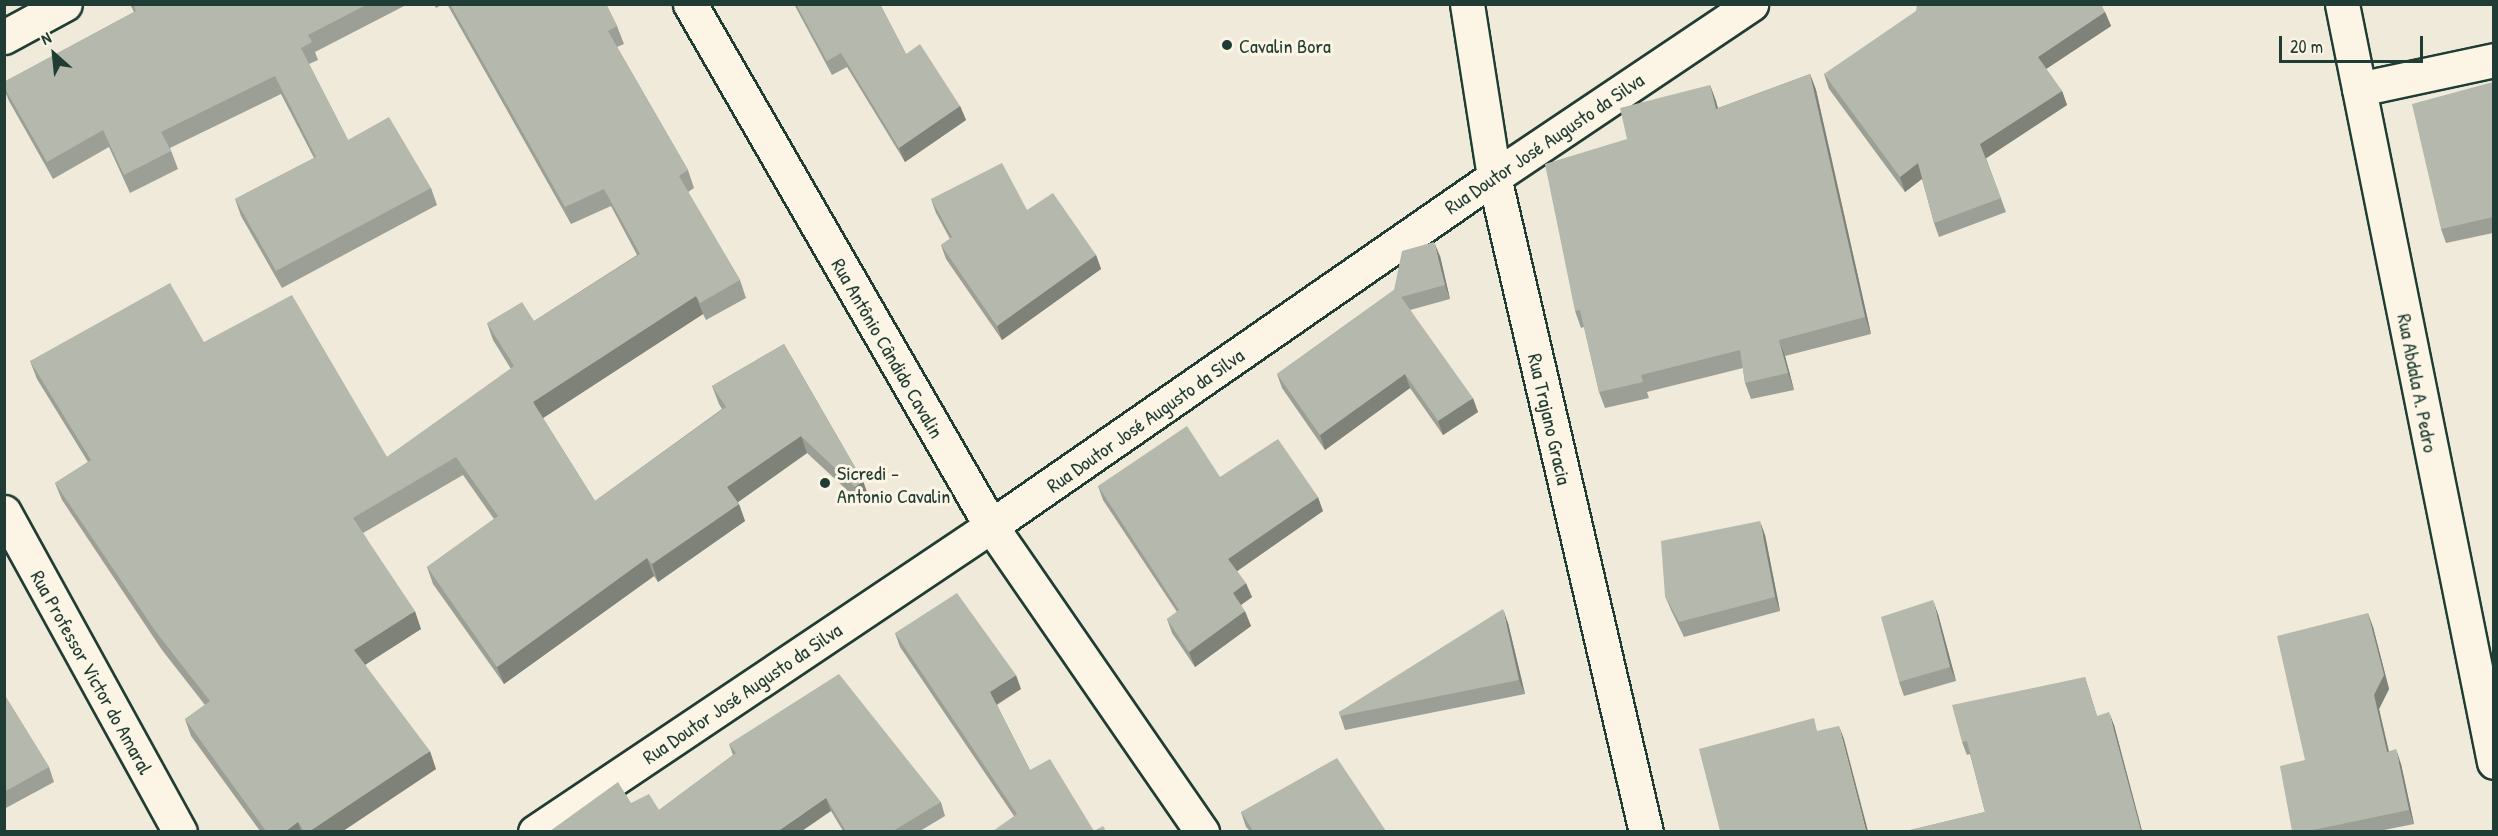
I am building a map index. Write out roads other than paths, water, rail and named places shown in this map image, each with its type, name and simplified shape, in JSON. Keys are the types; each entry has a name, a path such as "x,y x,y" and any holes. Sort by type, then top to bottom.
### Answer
{"street":[{"path":"4,37 65,4"},
{"name":"Rua Antônio Cândido Cavalin","path":"690,4 991,526 1202,831"},
{"name":"Rua Trajano Gracia","path":"1467,4 1494,177 1646,831"},
{"name":"Rua Doutor José Augusto da Silva","path":"536,831 991,526 1494,177 1751,4"},
{"name":"Rua Abdala A. Pedro","path":"2342,4 2493,762"},
{"path":"2359,89 2493,60"},
{"name":"Rua Professor Victor do Amaral","path":"4,512 180,831"}],"place":[{"name":"Cavalin Bora","path":"1227,45"},
{"name":"Sicredi - Antonio Cavalin","path":"825,483"}]}
